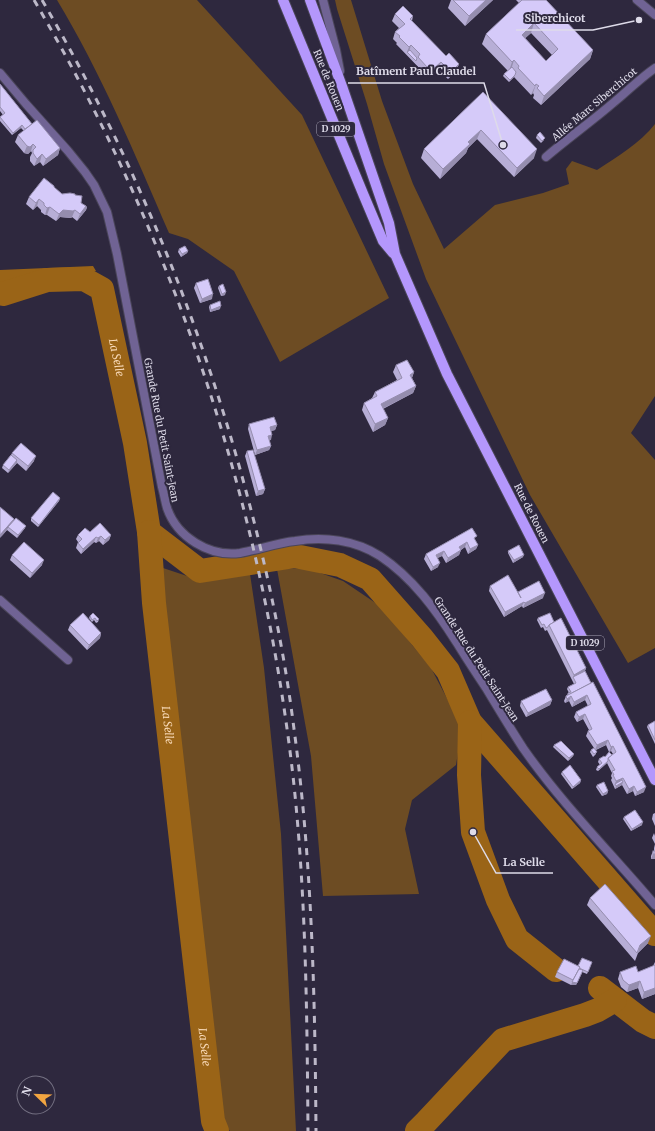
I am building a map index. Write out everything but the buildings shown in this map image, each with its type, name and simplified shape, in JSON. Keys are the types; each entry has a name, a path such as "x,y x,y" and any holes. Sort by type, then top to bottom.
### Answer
{"main road":[{"name":"Rue de Rouen","path":"283,0 383,241 395,254"},
{"name":"Rue de Rouen","path":"310,0 343,89 388,223 395,254 447,374 655,780"}],"street":[{"path":"323,0 336,50 343,89"},
{"path":"637,0 655,15"},
{"name":"Allée Marc Siberchicot","path":"546,157 613,103 642,76 655,68"},
{"name":"Grande Rue du Petit Saint-Jean","path":"0,73 85,172 94,185 106,212 117,254 166,502 171,516 181,531 195,542 218,552 238,553 293,541 326,539 350,543 364,548 378,555 390,564 410,581 435,611 536,766 655,905"},
{"path":"0,600 68,660"}],"shaded area":[{"path":"57,0 197,0 302,115 389,298 280,362 234,271 188,239 169,233 103,85"},
{"path":"335,0 351,0 382,101 413,184 444,249 495,205 543,193 569,184 566,169 572,161 597,170 620,155 649,131 655,124 655,396 631,433 655,460 655,648 628,663 530,495 426,279 384,164"},
{"path":"93,266 96,271 61,277 0,283 0,270"},
{"path":"160,567 202,581 250,574 264,668 281,834 296,1131 230,1131 220,1120"},
{"path":"306,568 343,581 380,606 431,668 462,727 456,765 412,800 405,829 419,894 323,896 311,756 277,569"}],"waterway":[{"name":"La Selle","path":"0,293 3,294 47,280 84,279 102,289 135,443 149,532 200,571 295,556 340,565 370,579 422,638 448,671 470,722 655,934"},
{"name":"La Selle","path":"149,532 154,603 213,1121 217,1131"},
{"name":"La Selle","path":"470,722 469,775 473,832 498,900 517,939 556,970"},
{"name":"La Selle","path":"600,988 643,1021 655,1027"},
{"name":"La Selle","path":"417,1131 503,1040 585,1015 598,1010 615,1000"}],"railway":[{"path":"34,0 84,90 129,183 169,278 204,374 234,473 259,573 279,674 293,776 301,865 305,954 308,1131"},
{"path":"42,0 75,58 134,178 185,301 228,427 261,550 274,609 290,699 305,829 309,879 315,1030 316,1131"}],"place":[{"name":"Siberchicot","path":"639,20"},
{"name":"Batîment Paul Claudel","path":"503,145"},
{"name":"La Selle","path":"473,832"}]}
